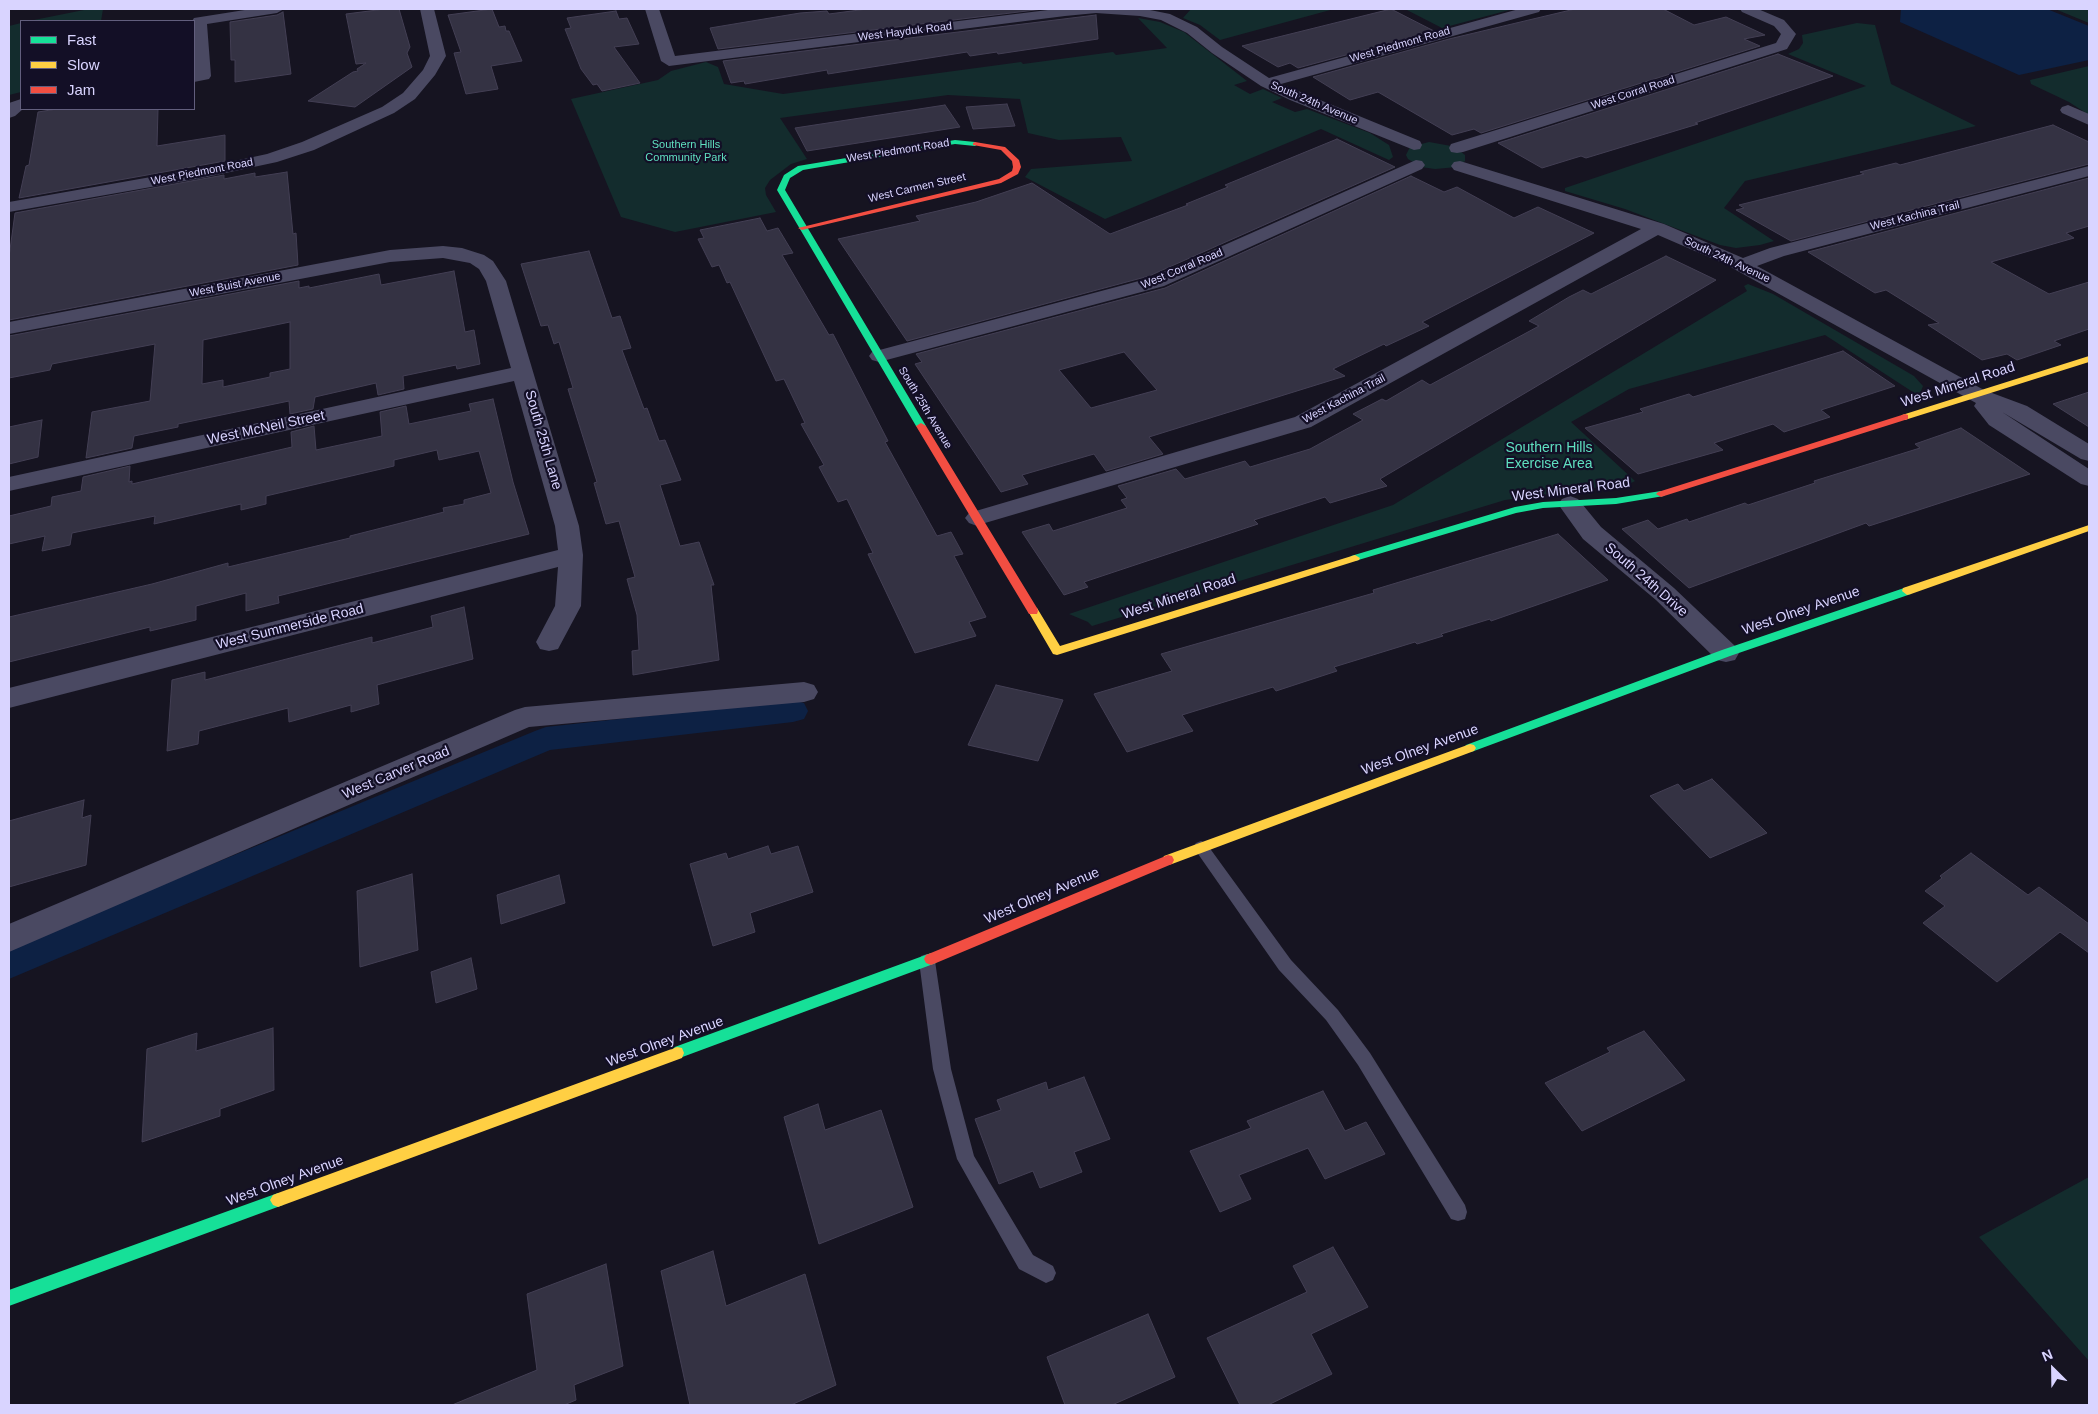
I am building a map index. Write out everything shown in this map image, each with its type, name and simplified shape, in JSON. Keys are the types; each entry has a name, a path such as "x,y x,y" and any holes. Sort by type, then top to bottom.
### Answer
{"street":[{"path":"198,77 199,21 277,9"},
{"name":"West Piedmont Road","path":"9,207 202,174 271,158 329,138 388,110 420,85 438,56 428,9"},
{"name":"West Hayduk Road","path":"652,9 669,62 1065,12 1096,9 1140,12"},
{"name":"West Piedmont Road","path":"1267,83 1534,9"},
{"name":"West Corral Road","path":"879,356 1157,282 1437,156 1782,46 1789,34 1779,24 1747,9"},
{"name":"South 24th Avenue","path":"1140,12 1164,17 1192,30 1217,50 1267,83 1296,97 1437,156 1658,228 1742,265 1976,395 2019,411 2089,454"},
{"path":"2068,110 2089,120"},
{"name":"West Piedmont Road","path":"787,176 801,168 812,165 955,142 994,145 1011,154"},
{"name":"West Carmen Street","path":"802,228 1001,181 1011,176 1017,167 1011,154"},
{"name":"West Kachina Trail","path":"1742,265 1777,252 2089,172"},
{"name":"South 25th Avenue","path":"787,176 782,190 802,228 1057,652"},
{"name":"West Kachina Trail","path":"977,518 1303,422 1658,228"},
{"name":"West Buist Avenue","path":"9,328 390,256 428,252 462,254"},
{"name":"South 25th Lane","path":"462,254 486,265 496,281 524,372 567,526 571,555 568,606 549,642"},
{"name":"West Mineral Road","path":"1057,652 1330,565 1515,510 1666,493 2089,359"},
{"name":"West McNeil Street","path":"9,484 524,372"},
{"name":"South 24th Avenue","path":"1976,395 1997,420 2089,480"},
{"path":"2039,447 2064,438"},
{"name":"South 24th Drive","path":"1570,504 1592,533 1665,594 1726,653"},
{"name":"West Olney Avenue","path":"9,1298 927,961 1201,847 1726,653 2089,528"},
{"name":"West Summerside Road","path":"9,698 571,555"},
{"name":"West Carver Road","path":"9,938 525,717 804,692"}],"lane":[{"path":"1201,847 1285,965 1332,1015 1364,1059 1458,1212"},
{"path":"927,961 942,1068 966,1159 1026,1262 1046,1273"}],"green space":[{"path":"89,9 103,9 101,20 34,20"},
{"path":"1191,9 1334,9 1220,40 1200,25 1183,18"},
{"path":"1405,9 1513,9 1442,28"},
{"path":"2055,9 2089,9 2089,23"},
{"name":"Southern Hills Community Park","path":"1138,18 1160,22 1184,32 1247,81 1234,85 1250,94 1263,89 1282,98 1272,102 1295,112 1307,109 1370,133 1389,145 1393,157 1389,160 1321,129 1105,219 1025,177 1031,169 1132,161 1121,137 1059,140 1028,133 1020,99 948,95 780,118 807,159 791,164 770,180 765,188 766,195 776,212 675,232 621,217 571,99 658,80 671,71 706,62 718,67 724,84 783,94 1021,62 1023,64 1113,52 1116,55 1167,48"},
{"path":"20,23 20,92 9,95 9,26"},
{"path":"1857,23 1875,25 1891,84 1976,126 1745,181 1724,208 1774,241 1760,245 1736,248 1720,245 1625,209 1565,191 1565,188 1866,86 1788,54 1799,49 1803,43 1802,35"},
{"path":"2089,66 2089,115 2069,102 2031,84 2030,80"},
{"path":"1429,142 1451,146 1465,155 1465,161 1457,167 1435,169 1421,167 1408,159 1406,155 1410,147"},
{"name":"Southern Hills Exercise Area","path":"1748,284 1773,294 1914,376 1923,386 1919,396 1825,335 1629,389 1571,422 1635,481 1631,483 1505,500 1092,626 1088,622 1069,614 1393,505 1747,291 1744,286"},
{"path":"2089,1177 2089,1361 1979,1237"}],"water":[{"path":"1901,9 2047,9 2089,26 2089,60 2019,75 1900,22"}],"building":[{"path":"399,9 410,47 407,53 412,67 355,107 308,101 353,72 358,71 357,69 366,63 356,64 346,14"},
{"path":"492,9 499,27 505,26 506,31 509,31 522,61 491,66 498,89 466,94 454,53 461,52 448,15"},
{"path":"867,9 1043,9 718,49 710,28 800,13 827,11 829,14"},
{"path":"1391,9 1434,31 1298,68 1290,63 1278,67 1242,46"},
{"path":"1575,9 1663,9 1694,25 1726,17 1765,35 1744,39 1760,46 1481,133 1474,129 1452,135 1378,92 1350,100 1313,77 1449,39"},
{"path":"616,11 619,19 627,18 639,44 614,47 640,83 602,91 597,84 593,85 581,69 565,29 571,28 567,18"},
{"path":"283,12 291,74 235,82 235,60 231,60 230,22 277,15"},
{"path":"1096,15 1098,39 998,54 997,52 970,56 967,52 828,74 827,70 745,84 744,81 731,83 723,61"},
{"path":"1778,54 1833,76 1695,123 1698,124 1586,158 1581,156 1542,168 1498,143"},
{"path":"1007,104 1015,126 973,129 966,107"},
{"path":"945,105 960,127 807,151 795,128"},
{"path":"51,110 158,110 157,146 225,135 225,161 19,198 26,166 29,165 38,112"},
{"path":"2053,125 2089,142 2089,164 1791,241 1736,210 1744,208 1739,205 1864,174 1860,172 1896,163 1900,165"},
{"path":"1337,139 1395,167 1149,276 907,341 838,239 920,221 916,216 976,202 1032,183 1110,234 1188,205 1186,204 1228,187 1225,185"},
{"path":"287,172 293,234 296,233 298,265 9,320 9,257 15,213 224,175 224,179 255,173 255,177"},
{"path":"1411,176 1444,192 1457,187 1514,218 1538,207 1594,233 1422,322 1429,326 1386,346 1384,344 1333,369 1345,376 1149,437 1163,454 1106,471 1094,454 1022,475 1028,484 1001,492 915,364 922,362 916,354 1165,288","holes":["1124,352 1157,390 1091,408 1059,370"]},
{"path":"2089,178 2089,226 2066,233 2074,238 1991,262 2049,294 2089,282 2089,329 2054,341 2061,345 2017,360 2007,354 1982,360 1928,325 1939,323 1886,290 1875,293 1808,252"},
{"path":"760,218 767,231 778,228 793,253 782,255 829,335 833,334 888,441 885,442 937,536 951,532 963,554 954,556 986,617 969,622 976,636 915,653 868,554 873,553 847,499 838,502 819,467 824,465 801,424 805,423 784,379 776,381 730,282 727,283 719,265 712,267 698,239 704,238 700,230"},
{"path":"589,251 612,318 620,316 631,348 622,350 644,409 647,408 659,441 665,440 681,480 660,485 680,546 699,542 714,585 711,585 719,660 633,675 632,651 639,650 637,615 627,579 635,577 619,521 606,524 594,483 597,482 568,389 573,388 559,342 554,344 548,325 541,326 521,264"},
{"path":"1666,256 1716,280 1380,479 1387,486 1330,503 1325,497 1254,520 1258,524 1084,582 1088,587 1064,595 1022,532 1049,524 1053,531 1127,508 1121,500 1127,498 1118,486 1176,469 1185,479 1245,461 1250,467 1310,449 1363,420 1353,414 1382,399 1386,401 1422,380 1430,385 1539,326 1529,321 1569,297 1583,290 1591,294"},
{"path":"454,271 465,332 474,330 480,364 457,369 456,365 403,376 404,389 378,395 376,383 315,397 313,409 290,414 289,401 178,424 178,427 134,436 132,448 86,458 92,412 150,401 155,344 52,364 50,370 9,378 9,336 299,281 299,288 309,286 309,288 379,274 381,285","holes":["290,322 290,369 270,373 270,377 223,387 223,380 202,384 203,340"]},
{"path":"1843,351 1895,386 1821,410 1830,417 1784,432 1773,424 1714,443 1723,450 1638,474 1585,428 1643,412 1640,409 1689,394 1693,397"},
{"path":"2089,392 2089,427 2053,404"},
{"path":"493,399 513,482 529,534 278,596 279,603 246,611 246,593 196,606 196,620 150,631 150,627 9,662 9,617 152,584 228,563 228,567 350,538 350,536 444,512 443,508 464,504 464,500 491,493 479,451 439,460 437,450 394,460 394,466 266,496 266,504 241,510 241,504 154,524 155,516 72,533 70,545 42,551 45,536 9,544 9,516 51,506 52,497 81,491 83,477 130,466 129,482 132,481 132,484 292,447 291,432 314,426 316,450 382,436 380,412 406,406 409,424 471,411 469,404"},
{"path":"42,420 38,457 9,464 9,427"},
{"path":"1961,428 2030,474 1869,526 1866,523 1689,588 1622,529 1648,520 1658,529 1687,519 1689,522 1745,503 1748,505 1815,483 1814,481 1920,448 1915,444"},
{"path":"1558,534 1608,580 1491,621 1490,619 1441,634 1443,636 1417,644 1415,642 1334,667 1337,671 1276,691 1273,687 1182,715 1193,731 1127,752 1094,694 1172,671 1161,654 1374,593 1373,590"},
{"path":"464,607 473,659 377,685 379,704 351,712 351,705 289,722 288,708 199,731 198,744 167,751 172,680 205,672 205,680 372,637 372,643 433,627 431,616"},
{"path":"996,685 1063,700 1038,761 968,745"},
{"path":"1712,779 1767,833 1710,858 1650,796 1678,784 1684,791"},
{"path":"84,800 82,818 91,815 86,865 9,887 9,821"},
{"path":"768,846 771,854 798,846 813,892 750,913 755,932 713,946 690,864 726,853 728,859"},
{"path":"1971,853 2028,895 2039,887 2089,924 2089,953 2060,932 1997,982 1923,923 1945,906 1925,891 1942,878 1940,876"},
{"path":"412,874 418,950 360,967 357,891"},
{"path":"559,875 565,903 501,924 497,895"},
{"path":"471,958 477,989 436,1003 431,972"},
{"path":"273,1028 274,1090 220,1109 220,1116 142,1142 147,1049 197,1033 196,1051"},
{"path":"1644,1031 1685,1080 1582,1131 1545,1083 1610,1052 1607,1048"},
{"path":"1084,1077 1110,1139 1074,1152 1082,1172 1040,1188 1033,1171 999,1184 975,1119 1001,1110 997,1100 1046,1082 1048,1090"},
{"path":"1323,1091 1345,1131 1366,1122 1385,1154 1325,1179 1308,1148 1239,1175 1251,1199 1220,1212 1190,1151 1251,1128 1247,1121"},
{"path":"818,1104 825,1130 881,1110 913,1207 819,1244 784,1117"},
{"path":"1333,1247 1368,1307 1311,1334 1332,1374 1268,1405 1240,1405 1207,1338 1307,1292 1293,1266"},
{"path":"713,1251 726,1306 805,1274 836,1385 791,1405 690,1405 661,1271"},
{"path":"606,1264 623,1366 574,1385 576,1400 564,1405 452,1405 537,1370 527,1294"},
{"path":"1148,1314 1175,1377 1112,1405 1065,1405 1047,1357"}],"waterway":[{"path":"9,964 546,739 793,711"}],"traffic: fast":[{"path":"921,426 781,190 787,177 801,168 955,142 975,144"},
{"path":"1355,558 1515,510 1543,505 1616,501 1661,494"},
{"path":"1470,748 1726,653 1907,591"},
{"path":"677,1053 931,959"},
{"path":"9,1298 278,1200"}],"traffic: slow":[{"path":"1905,417 2089,359"},
{"path":"1907,591 2089,528"},
{"path":"1033,611 1057,651 1355,558"},
{"path":"1168,860 1470,748"},
{"path":"278,1200 677,1053"}],"traffic: jam":[{"path":"802,228 1001,181 1015,172 1017,167 1015,160 1003,148 975,144"},
{"path":"1661,494 1905,417"},
{"path":"921,426 1033,611"},
{"path":"931,959 1168,860"}]}
